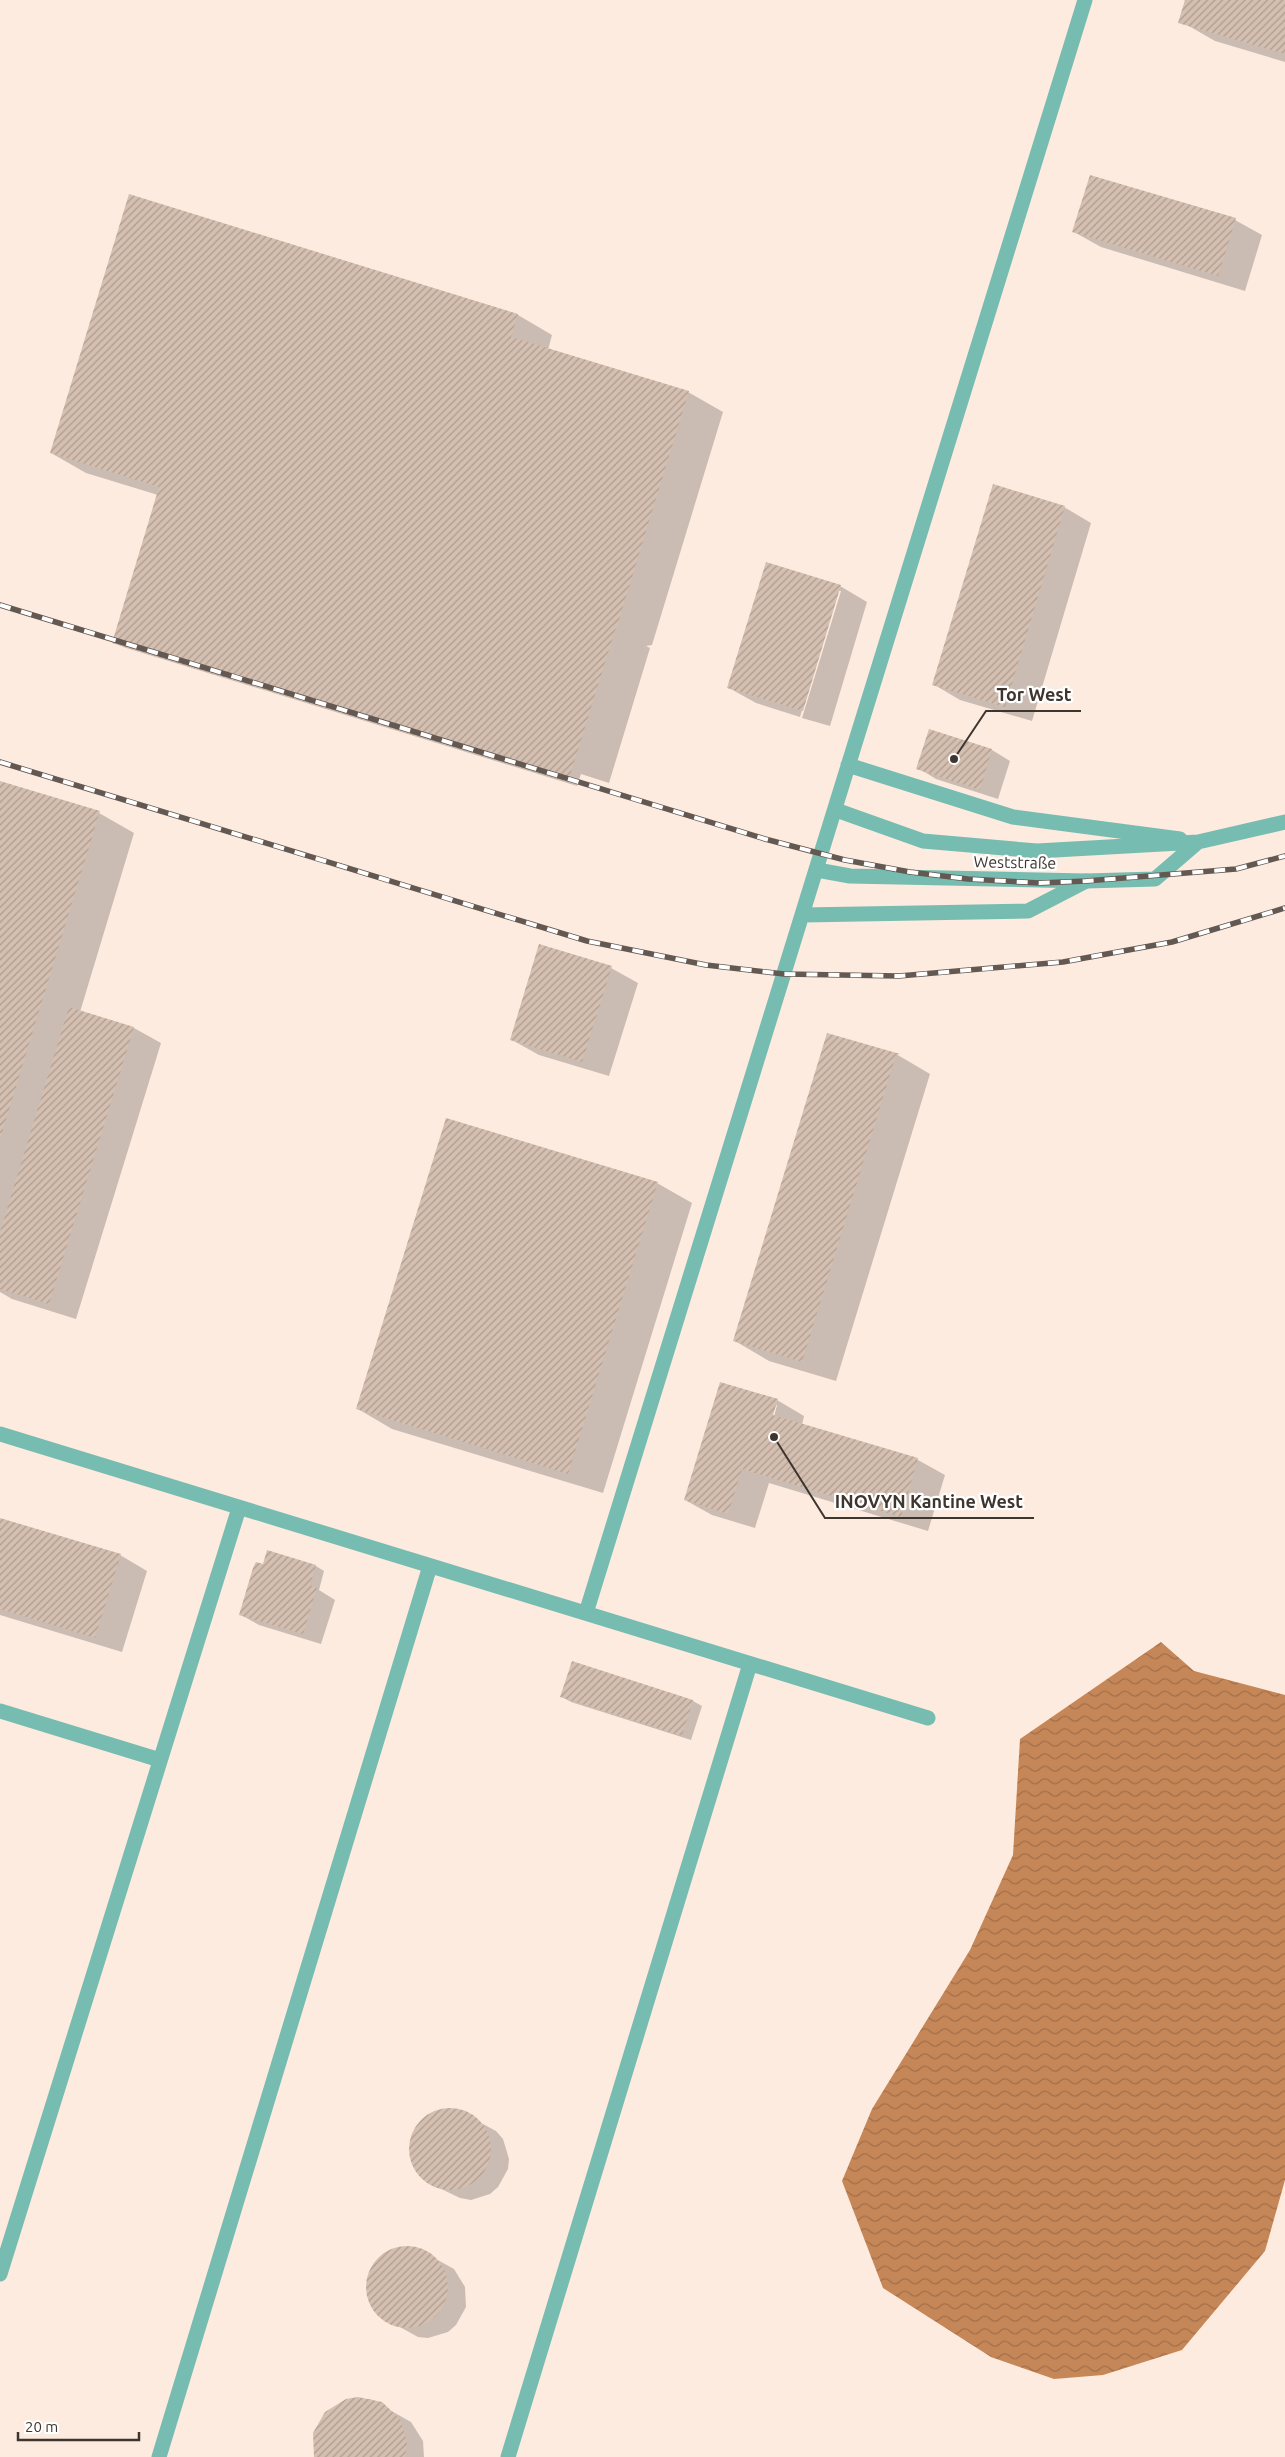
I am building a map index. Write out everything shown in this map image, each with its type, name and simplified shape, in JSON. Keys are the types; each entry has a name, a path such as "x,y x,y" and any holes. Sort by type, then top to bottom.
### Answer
{"street":[{"path":"586,1613 836,810 848,765 1085,0"},
{"path":"848,765 1013,817 1198,842"},
{"name":"Weststraße","path":"836,810 923,841 1037,851 1198,842 1285,822"},
{"name":"Weststraße","path":"817,870 850,876 1086,882 1155,878 1198,842"},
{"path":"803,915 1028,911 1086,882"},
{"path":"0,1434 928,1718"},
{"path":"0,2274 240,1508"},
{"path":"159,2457 430,1566"},
{"path":"508,2457 750,1664"},
{"path":"0,1711 160,1760"}],"water":[{"path":"1161,1642 1194,1671 1285,1695 1285,2180 1265,2251 1182,2350 1103,2375 1054,2379 991,2357 883,2288 842,2181 872,2109 970,1950 1013,1855 1020,1739"}],"building":[{"path":"1185,0 1285,0 1285,54 1178,23"},
{"path":"1090,175 1236,218 1218,276 1072,232"},
{"path":"129,194 518,314 511,337 689,391 617,626 614,626 616,627 568,782 112,643 159,487 50,453"},
{"path":"993,484 1065,506 1005,707 932,685"},
{"path":"766,562 841,585 803,711 727,688"},
{"path":"929,729 992,749 980,790 916,769"},
{"path":"0,781 100,811 0,1139"},
{"path":"539,944 612,966 582,1062 510,1040"},
{"path":"69,1007 134,1027 49,1304 0,1289 0,1232"},
{"path":"827,1033 900,1054 896,1055 802,1362 733,1341"},
{"path":"446,1118 658,1182 568,1474 356,1409"},
{"path":"720,1382 778,1399 773,1415 918,1458 901,1517 742,1469 728,1514 684,1500"},
{"path":"0,1518 121,1554 95,1638 0,1609"},
{"path":"267,1550 316,1565 310,1585 317,1588 303,1634 239,1615 253,1568 256,1562 263,1564"},
{"path":"572,1661 693,1700 682,1736 560,1697"},
{"path":"450,2108 466,2112 479,2120 487,2133 491,2149 487,2165 479,2178 466,2186 450,2190 434,2186 421,2178 413,2165 409,2149 413,2133 421,2120 434,2112"},
{"path":"407,2246 423,2249 436,2258 445,2271 448,2287 445,2303 436,2316 423,2325 407,2328 391,2325 378,2316 369,2303 366,2287 369,2271 378,2258 391,2249"},
{"path":"358,2397 382,2402 400,2419 407,2442 405,2457 314,2457 313,2433 325,2412 346,2399"}],"railway":[{"path":"0,605 765,839 845,860 910,872 968,879 1040,883 1236,869 1285,856"},
{"path":"0,762 587,941 706,965 784,974 899,976 1063,962 1172,942 1285,908"}],"place":[{"name":"Tor West","path":"954,759"},
{"name":"INOVYN Kantine West","path":"774,1437"}]}
